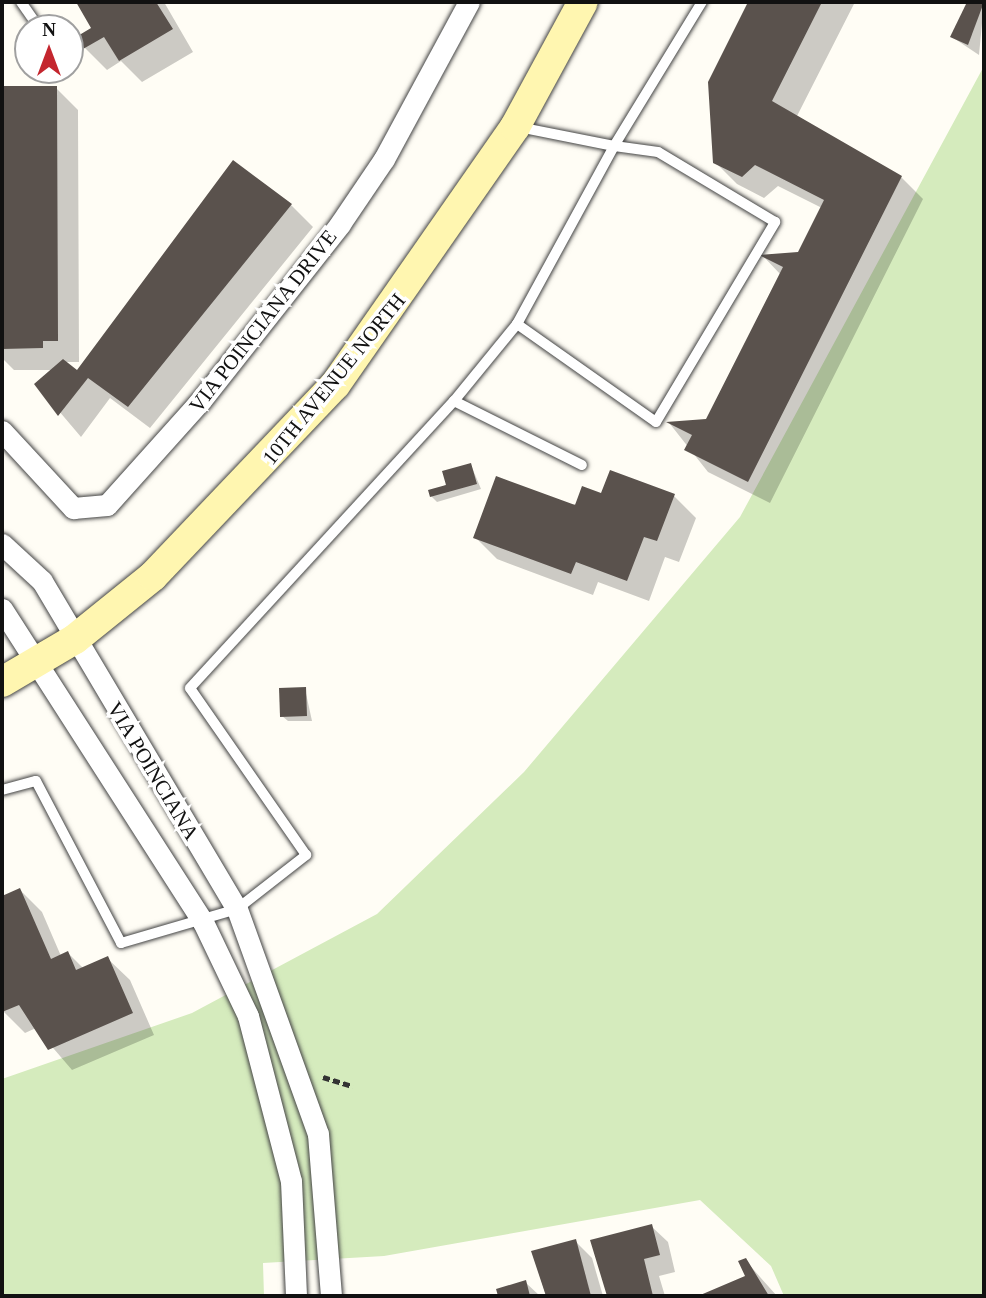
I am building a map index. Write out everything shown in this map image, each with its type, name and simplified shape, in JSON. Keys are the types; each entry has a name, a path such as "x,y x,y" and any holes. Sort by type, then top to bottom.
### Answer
{"street":[{"name":"VIA POINCIANA DRIVE","path":"2,431 73,508 107,505 202,400 340,225 384,159 469,2"},
{"name":"10TH AVENUE NORTH","path":"2,682 75,639 163,567 288,440 401,298 515,127 583,2"},
{"name":"VIA POINCIANA","path":"2,544 42,581 237,909 318,1134 331,1296"},
{"name":"VIA POINCIANA","path":"2,609 202,922 252,1029 291,1181 296,1296"},
{"path":"252,1029 277,1016"}],"lane":[{"path":"2,790 37,780 121,943 202,922 237,909 306,855 190,688 454,401 517,324 614,146 702,2"},
{"path":"515,127 658,152 775,222 656,422 517,324"},
{"path":"454,401 582,465"}],"green space":[{"path":"984,66 984,1296 784,1296 771,1266 700,1200 384,1256 263,1263 264,1296 2,1296 2,1079 192,1013 377,914 524,772 740,517"}],"building":[{"path":"76,2 156,2 173,29 119,61 104,37 84,48 84,32 91,28"},
{"path":"748,2 822,2 772,101 902,176 748,482 684,450 692,435 666,422 706,419 783,267 759,255 798,252 824,200 755,165 742,177 713,163 708,82"},
{"path":"967,2 984,2 968,45 950,37"},
{"path":"2,86 57,86 58,341 43,341 43,348 2,349"},
{"path":"233,160 292,204 128,407 88,378 58,416 34,384 63,359 77,370"},
{"path":"471,463 477,484 430,497 428,490 446,485 442,471"},
{"path":"610,470 675,494 657,541 644,537 627,581 576,562 571,574 473,538 496,476 575,505 582,486 601,493"},
{"path":"306,687 307,716 280,717 279,688"},
{"path":"20,888 51,959 68,951 76,970 108,956 133,1013 48,1050 19,1005 2,1012 2,896"},
{"path":"652,1224 660,1255 644,1259 653,1296 607,1296 590,1240"},
{"path":"576,1239 591,1296 546,1296 531,1251"},
{"path":"746,1258 769,1296 698,1296 745,1276 738,1261"},
{"path":"526,1280 530,1296 498,1296 496,1289"}]}
